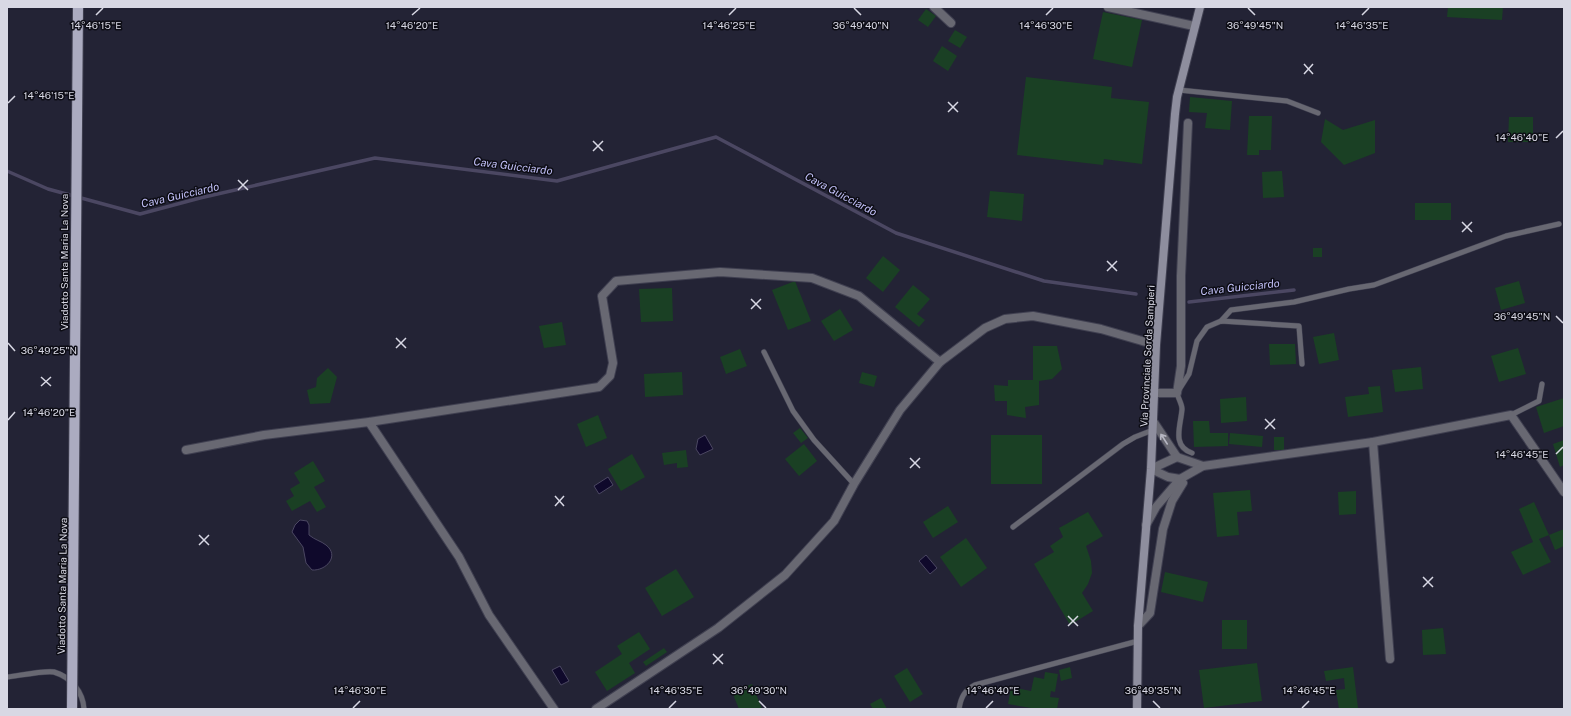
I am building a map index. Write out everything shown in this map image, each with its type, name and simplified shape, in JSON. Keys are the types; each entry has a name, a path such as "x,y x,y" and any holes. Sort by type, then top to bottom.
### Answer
{"main road":[{"name":"Viadotto Santa Maria La Nova","path":"72,709 78,7"}],"street":[{"path":"934,7 951,23"},
{"path":"1108,7 1194,26"},
{"name":"Via Provinciale Sorda Sampieri","path":"1138,709 1138,626 1152,468 1156,345 1174,114 1178,90 1200,7"},
{"path":"1154,393 1177,393 1181,366 1181,276 1188,123"},
{"path":"186,450 264,435 369,422 599,387 610,376 613,363 602,296 616,281 720,272 812,278 859,296 940,362"},
{"path":"596,709 718,628 785,575 834,521 854,484 900,410 940,362 985,328 1005,319 1033,316 1101,328 1156,345"},
{"path":"1146,526 1156,507 1180,480 1203,466 1373,442 1511,415 1564,492"},
{"path":"369,422 459,556 489,615 554,709"},
{"path":"1153,425 1178,457 1203,466"},
{"path":"1373,442 1390,659"},
{"path":"1152,468 1178,457"},
{"path":"1152,468 1168,477 1180,480"},
{"path":"1138,626 1150,613 1163,530 1170,506 1178,488 1189,474"}],"lane":[{"path":"1178,90 1287,101 1318,113"},
{"path":"1221,322 1231,310 1294,302 1348,289 1374,285 1506,236 1559,224"},
{"path":"1192,453 1186,451 1180,444 1178,437 1182,407 1177,393 1189,374 1197,342 1207,327 1221,322 1299,326 1302,364"},
{"path":"764,352 793,411 814,440 854,484"},
{"path":"1511,415 1539,401 1542,384"},
{"path":"1013,527 1123,444 1153,425"},
{"path":"959,709 962,696 967,690 975,685 1138,641"},
{"path":"7,677 54,672 72,681 84,700 84,709"}],"shaded area":[{"path":"705,435 713,449 700,455 696,449 698,439"},
{"path":"608,477 613,485 599,494 594,486"},
{"path":"300,520 307,521 309,525 309,535 326,545 332,554 330,562 317,570 312,570 306,563 303,547 292,532 295,525"},
{"path":"926,555 937,568 930,574 919,561"},
{"path":"560,666 569,681 561,685 552,670"}],"building":[{"path":"1448,7 1503,7 1502,20 1447,17"},
{"path":"926,9 936,16 928,27 918,20"},
{"path":"1103,12 1142,20 1132,67 1093,59"},
{"path":"955,30 967,37 960,48 948,41"},
{"path":"942,46 957,56 948,71 933,61"},
{"path":"1026,77 1112,87 1111,98 1149,102 1142,164 1104,159 1103,165 1017,155"},
{"path":"1190,97 1232,101 1230,130 1205,128 1207,113 1189,112"},
{"path":"1249,116 1272,116 1271,150 1259,150 1259,155 1247,155"},
{"path":"1509,117 1533,117 1533,142 1508,142"},
{"path":"1325,119 1343,130 1375,120 1375,153 1344,165 1321,142"},
{"path":"1282,171 1284,197 1263,198 1262,172"},
{"path":"990,191 1024,194 1022,221 987,217"},
{"path":"1415,203 1451,203 1451,220 1415,220"},
{"path":"1313,248 1322,248 1322,257 1313,257"},
{"path":"883,256 900,270 883,292 866,278"},
{"path":"795,281 811,321 788,330 772,290"},
{"path":"1519,281 1525,303 1501,310 1495,288"},
{"path":"913,285 930,299 917,314 925,320 919,327 895,307"},
{"path":"672,288 673,321 641,322 639,289"},
{"path":"840,309 853,330 834,341 821,321"},
{"path":"562,322 566,345 544,348 539,326"},
{"path":"1334,333 1339,360 1319,364 1313,337"},
{"path":"1269,344 1295,344 1296,364 1270,365"},
{"path":"1033,346 1057,346 1062,369 1052,379 1039,381 1039,405 1025,407 1026,418 1007,415 1007,401 995,401 994,385 1008,386 1008,380 1033,380"},
{"path":"1518,348 1526,374 1499,382 1491,356"},
{"path":"740,349 747,366 726,374 720,357"},
{"path":"1421,367 1423,389 1395,392 1392,370"},
{"path":"328,368 337,377 330,403 310,404 307,390 316,387 317,378"},
{"path":"682,372 683,395 645,397 644,374"},
{"path":"862,372 877,376 874,387 859,383"},
{"path":"1380,386 1383,412 1348,417 1345,397 1369,394 1368,387"},
{"path":"1246,397 1247,421 1221,423 1220,399"},
{"path":"1564,398 1564,426 1544,433 1536,407"},
{"path":"598,415 607,438 586,447 577,424"},
{"path":"1193,421 1209,421 1210,433 1228,433 1228,446 1194,447"},
{"path":"800,428 808,438 801,443 793,433"},
{"path":"1230,433 1263,436 1262,447 1229,444"},
{"path":"991,435 1042,435 1042,484 991,484"},
{"path":"1274,437 1284,437 1284,450 1274,450"},
{"path":"1564,440 1564,465 1560,467 1553,444"},
{"path":"804,444 817,461 799,476 785,459"},
{"path":"686,450 688,467 677,468 677,463 664,465 662,453"},
{"path":"632,454 645,477 621,491 608,469"},
{"path":"313,461 325,481 314,487 326,507 317,512 310,501 292,511 286,501 294,496 290,489 300,483 294,473"},
{"path":"1250,490 1252,511 1237,512 1239,535 1217,537 1213,493"},
{"path":"1356,491 1356,514 1339,515 1338,492"},
{"path":"1534,502 1549,535 1539,539 1551,562 1523,575 1511,552 1533,542 1519,509"},
{"path":"948,506 958,522 933,538 923,522"},
{"path":"1088,512 1103,536 1086,546 1091,561 1092,573 1088,584 1082,593 1093,611 1070,625 1034,564 1054,552 1050,546 1063,537 1059,528"},
{"path":"1564,529 1564,546 1555,550 1549,535"},
{"path":"966,538 987,568 961,587 940,557"},
{"path":"676,569 694,597 662,616 645,588"},
{"path":"1165,572 1208,582 1203,602 1161,592"},
{"path":"1222,620 1247,620 1247,649 1222,649"},
{"path":"1443,628 1446,654 1423,655 1422,630"},
{"path":"639,632 650,649 629,663 635,673 607,691 595,672 622,654 617,646"},
{"path":"664,648 667,652 646,666 643,662"},
{"path":"1257,663 1262,701 1204,708 1199,670"},
{"path":"1070,667 1072,678 1061,681 1059,670"},
{"path":"1353,667 1358,708 1339,709 1336,690 1345,689 1344,678 1326,681 1324,671"},
{"path":"907,668 923,694 910,702 894,676"},
{"path":"1045,672 1058,674 1055,692 1051,691 1050,697 1059,698 1057,709 1037,709 1008,704 1011,687 1031,691 1034,677 1044,679"},
{"path":"752,684 762,709 739,709 732,692"},
{"path":"881,698 887,709 873,709 870,704"}],"waterway":[{"name":"Cava Guicciardo","path":"7,171 48,189 140,214 200,198 375,158 557,181 716,137 896,233 1044,281 1136,294"},
{"name":"Cava Guicciardo","path":"1189,302 1294,290"}]}
